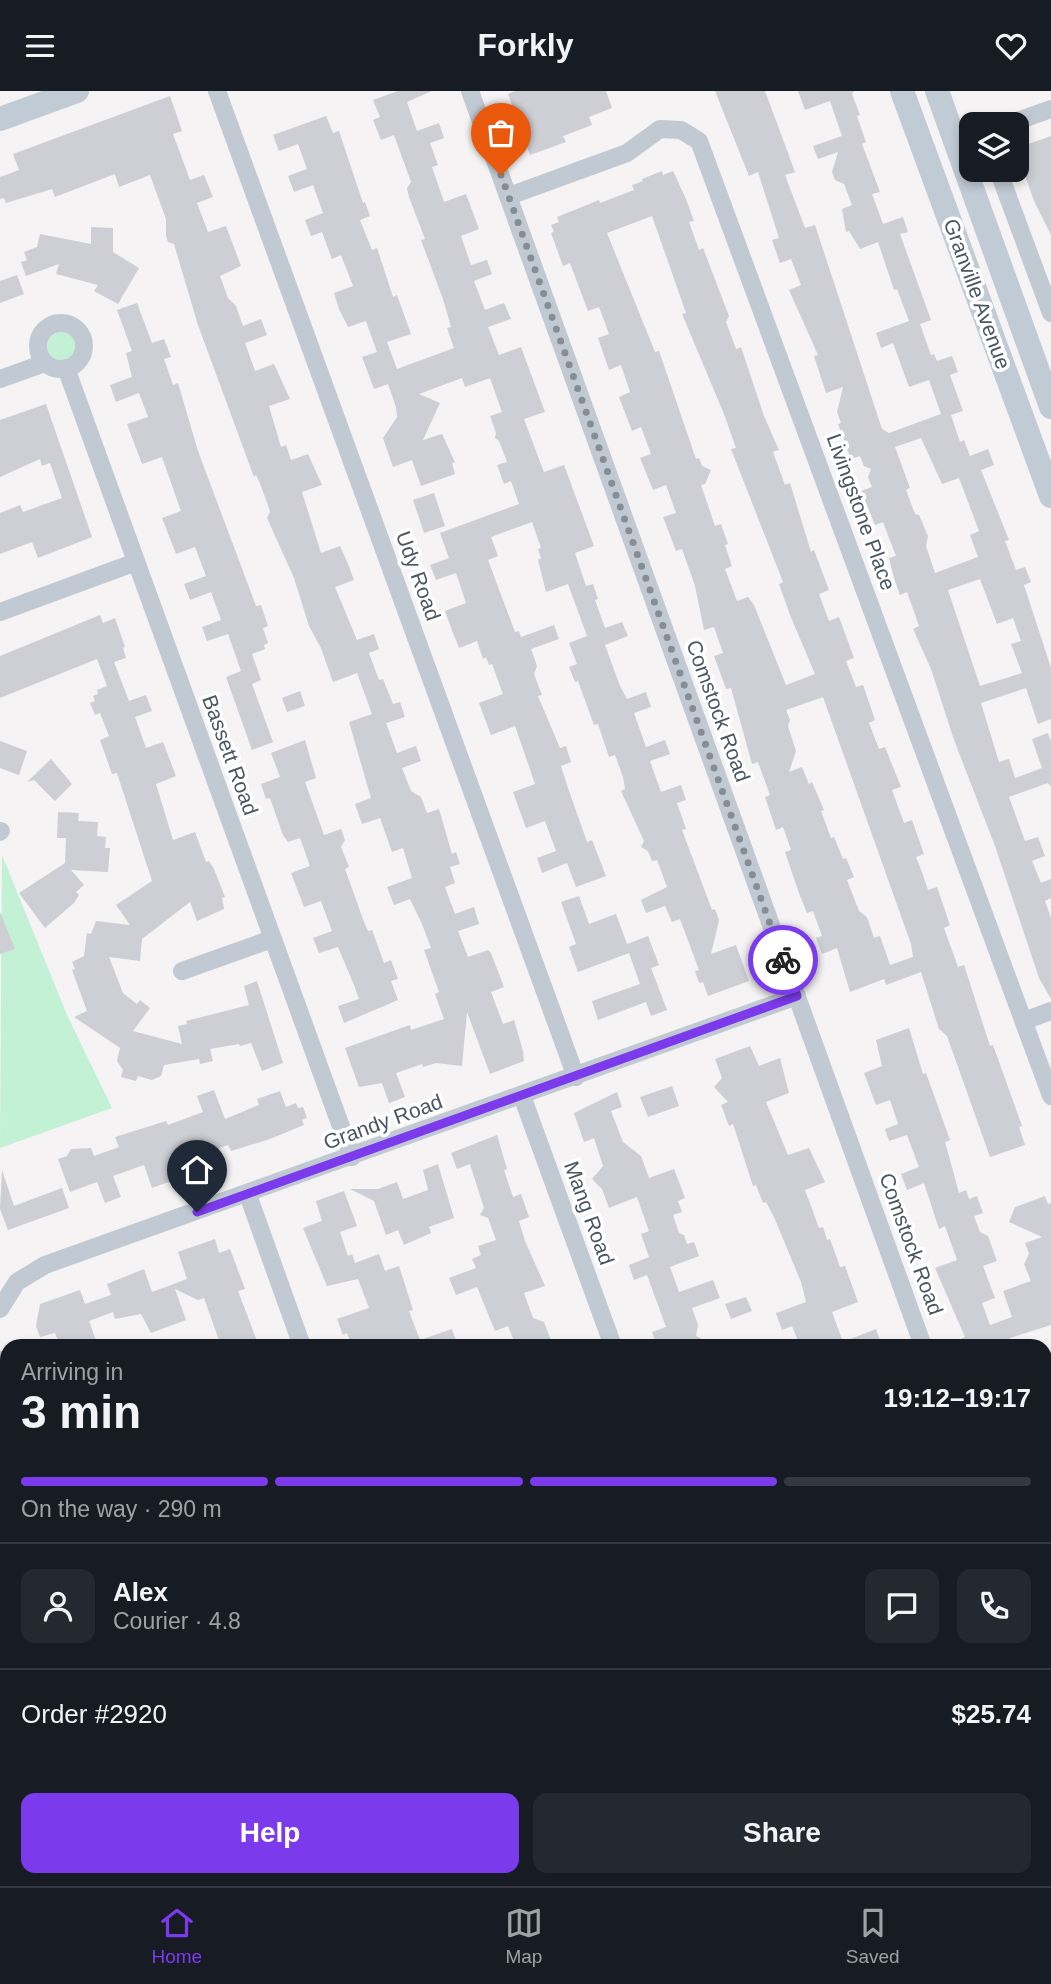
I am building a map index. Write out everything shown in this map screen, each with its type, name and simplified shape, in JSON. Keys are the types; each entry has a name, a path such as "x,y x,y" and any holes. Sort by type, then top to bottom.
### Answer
{"main road":[{"path":"0,119 77,91"},
{"name":"Granville Avenue","path":"902,91 1051,496"},
{"name":"Granville Avenue","path":"937,91 1051,407"}],"street":[{"name":"Udy Road","path":"217,91 576,1077"},
{"name":"Comstock Road","path":"470,91 920,1339"},
{"path":"1029,117 1051,109"},
{"name":"Livingstone Place","path":"509,197 627,153 660,129 681,130 699,141 1051,1096"},
{"path":"1002,182 1051,313"},
{"path":"0,379 45,363 66,368 79,360 84,346 80,332 68,323 52,324 40,334 38,350 45,363"},
{"name":"Bassett Road","path":"66,368 352,1157"},
{"path":"0,612 136,562"},
{"path":"182,971 272,939"},
{"name":"Grandy Road","path":"0,1309 18,1282 45,1265 248,1195 797,996"},
{"path":"1024,1021 1051,1011"},
{"name":"Mang Road","path":"522,1096 610,1339"},
{"path":"248,1195 299,1339"}],"green space":[{"path":"61,332 71,336 75,346 71,356 61,360 51,356 47,346 51,336"},
{"path":"2,855 67,1015 112,1108 0,1148"}],"building":[{"path":"398,91 432,91 407,102 417,131 439,123 444,138 430,143 438,165 432,167 444,202 466,194 479,229 461,236 471,265 487,260 492,274 474,281 485,310 504,303 511,319 488,327 499,355 521,347 545,412 524,419 544,472 564,465 594,546 575,553 586,586 593,584 598,599 595,600 605,628 622,622 628,636 605,645 627,699 646,692 651,707 634,713 646,747 665,740 670,754 650,761 661,792 681,785 686,800 677,803 686,829 682,830 712,910 715,909 719,920 711,954 736,945 749,981 708,996 703,982 699,983 695,971 699,970 680,919 672,922 665,906 646,913 641,900 667,887 657,860 652,861 648,851 641,847 644,841 621,791 625,789 623,777 615,755 609,757 598,724 594,725 578,681 575,682 569,667 577,664 569,643 587,636 568,584 546,592 538,560 541,558 538,549 541,548 532,522 491,537 498,556 488,560 515,632 519,631 521,637 554,625 559,639 531,649 537,666 534,674 542,695 538,696 560,748 566,746 571,762 561,766 587,842 592,840 606,876 576,887 567,863 542,873 537,858 556,851 545,821 526,828 513,792 535,784 515,726 491,735 479,703 503,694 492,664 489,665 486,657 483,659 477,641 459,648 451,628 445,611 466,603 456,573 436,580 430,565 449,558 440,533 519,504 511,481 504,484 497,465 507,462 499,441 495,438 490,416 502,412 490,378 465,387 462,378 419,394 440,403 423,440 442,434 455,462 452,463 455,474 421,486 412,460 393,467 383,438 397,417 396,407 388,384 374,389 362,357 377,352 366,321 348,327 339,309 334,293 353,286 341,255 332,259 322,232 311,236 305,220 323,213 313,185 294,192 288,176 307,169 298,144 279,151 273,135 326,116 333,133 339,131 363,203 365,202 370,216 360,220 372,250 377,248 393,297 397,295 411,334 387,342 397,369 454,348 447,328 451,327 443,299 421,240 425,239 409,197 407,188 411,182 394,135 381,140 373,120 380,117 373,100"},
{"path":"515,91 606,91 612,108 589,117 592,125 563,136 566,142 530,155 508,94"},
{"path":"715,91 765,91 795,172 785,175 805,228 815,225 882,429 889,433 941,414 929,380 909,387 893,343 881,348 876,333 909,321 897,289 894,290 878,242 860,249 849,231 846,232 842,209 852,205 844,184 835,180 832,172 838,152 818,159 813,146 842,136 830,101 805,110 798,91 854,91 852,94 860,115 857,116 866,142 862,144 880,192 872,194 883,224 903,217 908,232 900,234 931,320 920,324 931,355 934,354 937,361 952,356 958,372 950,375 963,411 951,415 960,442 964,440 970,456 988,449 994,465 981,470 1009,540 1005,541 1016,570 1025,567 1031,582 1024,585 1051,668 1051,719 1038,724 1026,688 981,703 999,762 1009,759 1015,778 1042,768 1032,739 1048,733 1051,742 1051,787 1048,783 1009,797 1025,841 1038,837 1045,856 1032,861 1041,883 1051,879 1051,898 1045,901 1051,918 1051,999 1039,978 995,846 954,740 931,669 913,629 919,626 907,592 900,595 894,578 889,558 896,556 883,522 875,525 861,491 872,487 868,477 871,469 864,466 860,456 851,459 838,424 841,423 837,412 843,387 826,393 814,356 818,355 789,290 801,285 791,259 780,263 772,240 779,238 758,172 749,176","holes":["921,438 942,484 959,478 979,531 970,535 978,557 935,573 926,546 928,536 919,515 915,514 906,490 910,488 895,447","980,579 997,624 1013,618 1021,641 1011,644 1022,673 980,686 948,590"]},
{"path":"170,96 182,131 173,134 190,180 204,175 213,197 197,203 208,232 226,226 241,266 220,276 228,298 236,306 243,326 261,319 267,335 245,343 255,371 274,364 290,399 269,406 281,447 286,445 291,460 308,454 322,485 302,492 321,553 340,546 348,564 354,580 335,587 357,640 374,634 379,649 369,653 379,680 383,679 393,704 400,702 405,717 386,723 397,753 416,746 421,761 402,768 411,791 421,797 427,813 439,809 452,854 456,852 460,864 450,867 455,883 445,887 455,914 474,907 479,924 458,931 468,957 488,950 491,953 504,987 491,992 503,1024 514,1020 523,1051 524,1061 490,1074 467,1012 462,1066 436,1063 423,1067 422,1064 396,1073 405,1097 389,1103 382,1083 359,1087 345,1048 410,1025 411,1030 444,1019 435,994 439,992 424,950 431,948 422,924 410,899 394,905 387,887 412,878 403,848 392,852 380,818 362,824 355,804 371,798 349,722 372,714 357,673 333,682 321,648 309,626 294,578 267,518 270,511 261,486 256,475 254,477 198,325 174,244 168,242 166,219 150,175 119,187 115,174 55,197 52,189 6,203 4,198 0,199 0,177 19,170 13,154"},
{"path":"1051,136 1051,235 1027,182 1029,144"},
{"path":"662,171 663,175 673,171 686,199 694,221 689,222 699,250 703,248 729,316 726,322 736,349 741,347 764,416 779,450 773,452 785,485 790,483 811,552 814,550 829,590 819,594 829,621 839,617 854,658 846,661 856,687 863,685 875,720 869,723 879,749 885,747 901,787 892,790 904,823 912,820 924,854 916,857 928,890 937,887 950,925 944,928 958,967 964,965 990,1046 993,1045 1022,1126 1019,1127 1025,1145 990,1157 947,1036 939,1029 921,972 886,985 884,979 850,992 837,948 822,954 816,938 822,936 813,911 807,913 785,852 791,850 783,827 776,830 765,797 770,795 758,762 752,764 731,688 726,689 714,656 723,653 714,627 704,630 695,586 682,549 676,551 663,517 676,513 666,485 653,490 640,458 651,454 641,427 632,431 619,397 630,392 621,365 609,370 598,338 609,334 599,307 588,311 570,263 563,266 551,233 554,232 551,225 559,222 557,217 599,200 600,203 634,190 632,185 643,181 642,179","holes":["652,216 686,313 682,314 724,414 736,448 731,449 783,582 779,584 790,615 815,674 786,685 754,605 748,597 737,601 725,569 732,566 725,545 728,544 721,524 715,526 701,485 705,484 711,470 702,466 699,458 696,459 659,351 655,352 607,233","823,697 911,944 913,957 890,965 880,936 874,938 867,917 859,911 847,880 854,877 834,837 831,838 821,811 824,810 812,782 809,784 802,767 789,772 796,751 786,710"]},
{"path":"91,227 113,228 113,252 139,268 118,304 94,291 98,285 56,274 59,264 26,276 21,262 27,260 24,252 37,247 40,234 91,244"},
{"path":"17,275 24,294 0,303 0,281"},
{"path":"137,303 152,343 164,339 171,357 164,359 173,385 178,383 198,451 256,606 261,605 268,626 263,628 268,643 264,645 265,649 252,654 261,680 252,684 273,742 252,750 226,677 241,671 228,634 207,641 202,627 221,620 211,592 190,600 184,584 206,576 195,547 176,554 162,518 181,511 162,457 142,464 127,424 148,417 139,393 116,402 110,385 132,377 126,353 132,351 117,310"},
{"path":"46,404 92,537 38,558 32,542 0,554 0,513 20,505 23,512 62,498 50,463 42,466 40,459 0,477 0,420"},
{"path":"434,493 445,526 424,533 413,500"},
{"path":"100,615 103,623 115,618 125,647 126,658 114,662 129,701 146,695 152,711 135,717 146,748 163,742 176,776 156,784 173,840 195,832 206,862 209,861 214,869 225,897 222,898 224,909 197,921 190,902 142,939 140,961 109,957 123,993 137,1004 140,1000 150,1008 133,1031 182,1044 178,1026 187,1024 186,1021 249,1005 244,986 257,981 283,1063 262,1071 251,1043 239,1044 210,1049 213,1061 200,1064 199,1059 164,1065 161,1076 152,1080 138,1076 136,1081 121,1077 123,1070 117,1061 120,1048 74,1017 87,1011 72,970 75,969 72,962 84,956 87,933 91,934 96,921 130,925 116,905 152,881 117,773 112,774 100,740 109,736 100,713 95,715 90,703 95,701 93,696 98,694 97,690 107,686 97,659 0,698 0,656"},
{"path":"300,691 305,706 287,712 282,698"},
{"path":"305,740 316,778 305,782 324,835 341,829 345,840 341,847 349,867 345,869 364,922 368,931 372,930 384,963 391,960 398,979 391,981 398,1000 344,1023 338,1006 359,999 338,947 319,953 313,938 332,931 321,901 304,907 291,873 310,866 300,838 288,842 283,835 270,798 266,799 261,784 280,777 271,753"},
{"path":"0,741 27,751 19,775 0,768"},
{"path":"51,759 72,784 55,801 34,780 27,782"},
{"path":"58,812 79,813 78,821 98,822 97,836 106,837 105,848 110,848 108,872 71,870 84,885 76,892 79,895 74,903 45,928 19,893 65,863 66,838 57,838"},
{"path":"579,896 589,924 616,914 627,944 648,936 659,965 651,968 667,1010 651,1016 646,1002 598,1020 592,1001 640,984 629,953 578,972 569,947 576,944 561,902"},
{"path":"0,912 15,949 0,954"},
{"path":"909,1028 923,1074 926,1073 950,1140 945,1142 959,1193 966,1190 969,1199 977,1196 983,1213 974,1216 980,1232 988,1236 997,1261 983,1266 995,1298 982,1303 990,1325 1012,1317 1003,1291 1031,1281 1024,1264 1029,1254 1025,1243 1042,1237 1009,1222 1015,1207 1045,1196 1048,1204 1051,1203 1051,1325 1009,1339 961,1339 965,1337 935,1268 957,1260 945,1226 939,1229 924,1183 907,1190 901,1174 919,1167 907,1135 889,1141 885,1129 898,1124 890,1100 876,1105 864,1073 882,1066 876,1040"},
{"path":"750,1046 759,1066 780,1058 789,1093 766,1102 788,1155 809,1148 825,1182 805,1190 819,1228 823,1227 827,1240 830,1239 840,1267 845,1266 858,1302 832,1312 842,1339 797,1339 792,1326 782,1330 776,1313 806,1302 801,1282 774,1217 766,1202 763,1203 756,1185 753,1186 733,1124 729,1126 721,1105 728,1102 714,1087 722,1078 715,1059"},
{"path":"672,1086 679,1106 648,1117 640,1097"},
{"path":"214,1090 225,1119 259,1105 257,1099 280,1091 286,1107 296,1103 298,1108 303,1107 307,1118 302,1120 304,1125 270,1139 231,1151 228,1145 194,1157 199,1171 152,1188 144,1165 113,1176 121,1197 105,1203 97,1182 70,1192 58,1159 67,1156 71,1149 91,1148 94,1156 119,1147 115,1137 166,1121 168,1125 203,1112 197,1096"},
{"path":"617,1092 622,1107 611,1111 623,1142 641,1156 649,1178 674,1169 685,1198 678,1201 682,1212 673,1215 679,1233 684,1235 687,1244 694,1242 699,1256 670,1267 679,1292 713,1280 720,1298 692,1308 698,1325 696,1336 702,1339 654,1339 652,1332 666,1327 647,1275 634,1280 629,1265 649,1257 641,1234 649,1231 637,1197 609,1208 602,1189 592,1179 603,1166 594,1138 584,1142 574,1113"},
{"path":"497,1135 513,1197 521,1194 529,1217 519,1221 545,1286 524,1293 533,1318 544,1322 550,1339 513,1339 508,1326 495,1331 477,1287 456,1295 449,1278 476,1268 472,1259 481,1255 478,1246 496,1240 488,1218 480,1215 484,1208 470,1164 457,1169 451,1153"},
{"path":"438,1164 454,1218 429,1227 431,1233 404,1245 398,1230 386,1235 374,1201 350,1189 378,1189 397,1182 403,1199 428,1190 423,1170"},
{"path":"2,1170 14,1206 62,1188 69,1208 8,1230 0,1209"},
{"path":"344,1191 357,1226 340,1232 348,1256 352,1254 355,1263 379,1254 385,1271 399,1266 413,1310 409,1311 420,1339 349,1339 347,1333 343,1335 337,1319 369,1308 358,1279 327,1286 303,1228 322,1221 316,1201"},
{"path":"215,1239 219,1253 230,1249 245,1289 238,1291 256,1339 219,1339 204,1298 198,1300 175,1289 186,1320 151,1333 141,1314 115,1319 113,1312 89,1321 95,1339 57,1339 55,1333 40,1337 36,1326 40,1304 80,1290 85,1304 111,1295 107,1284 144,1269 152,1292 187,1279 178,1252"},
{"path":"746,1297 752,1311 731,1319 725,1304"},
{"path":"452,1329 456,1339 423,1339"},
{"path":"876,1329 880,1339 851,1339"}],"way so far":[{"path":"501,175 783,960"}],"route":[{"path":"197,1212 797,996 783,960"}]}
